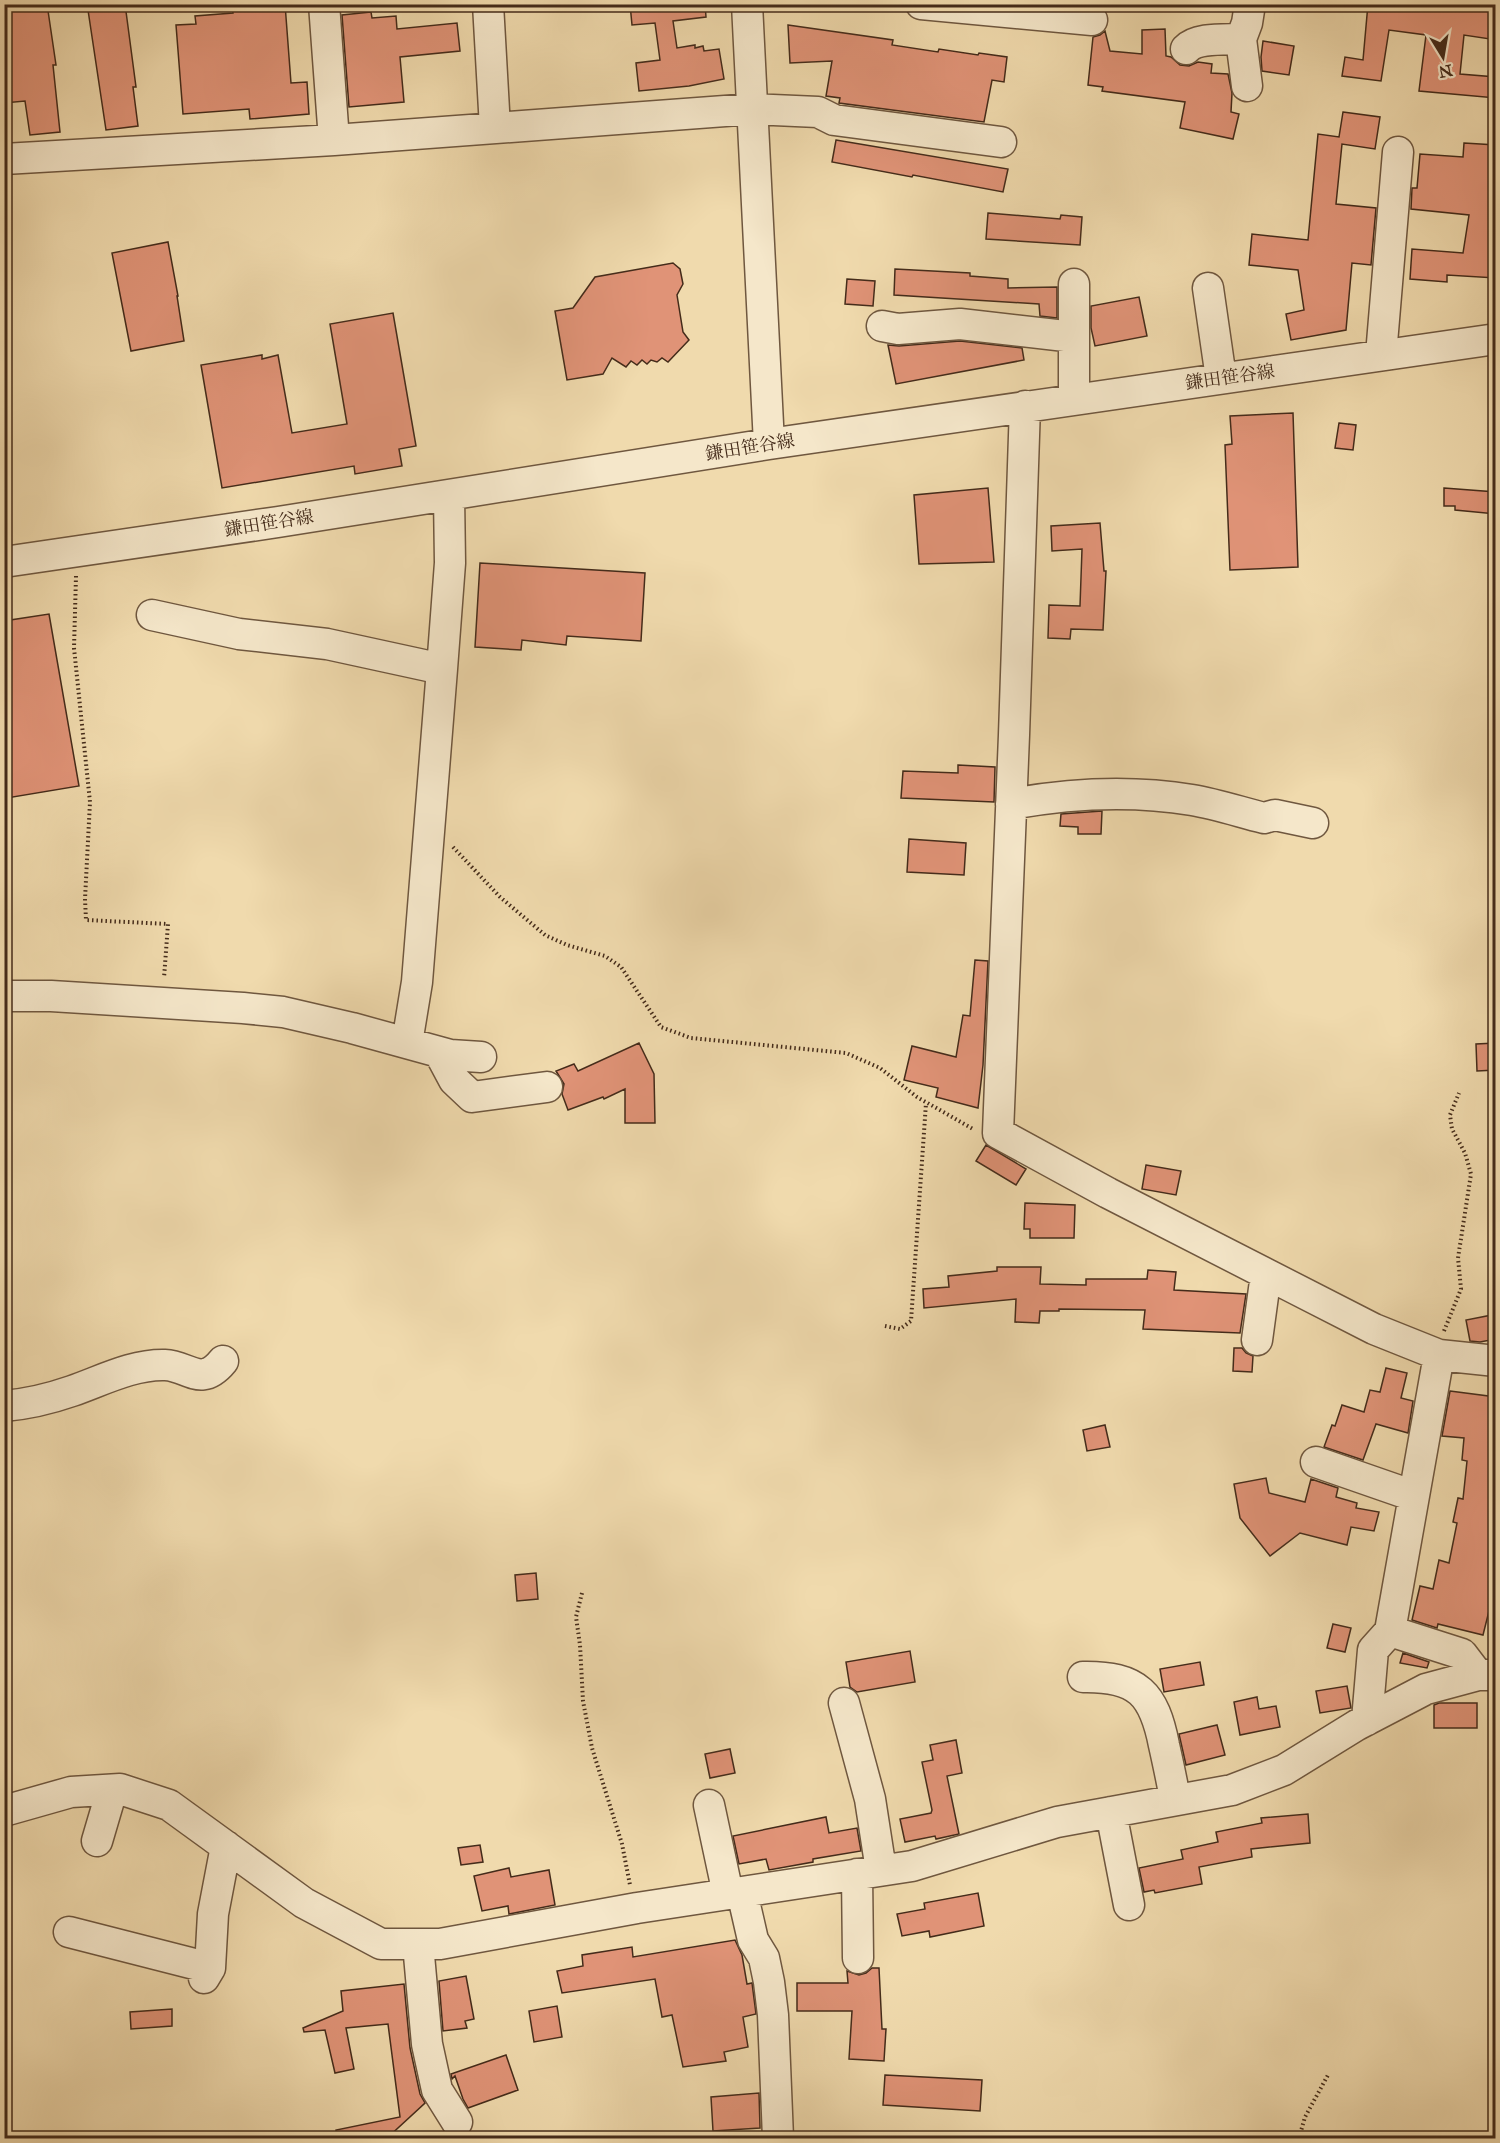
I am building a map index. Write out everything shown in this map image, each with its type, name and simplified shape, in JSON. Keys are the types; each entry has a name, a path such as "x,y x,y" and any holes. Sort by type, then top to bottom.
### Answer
{"street":[{"path":"324,4 334,140"},
{"path":"488,4 495,128"},
{"path":"747,4 769,444"},
{"path":"921,4 975,7 1092,20"},
{"path":"1247,86 1241,39 1247,23 1250,4"},
{"path":"1186,49 1191,44 1202,42 1241,39"},
{"path":"4,159 334,140 752,109 818,112 834,120 1001,142"},
{"path":"1381,355 1398,152"},
{"path":"1074,284 1074,399"},
{"path":"1208,288 1221,378"},
{"path":"882,326 898,329 960,324 1074,337"},
{"name":"鎌田笹谷線","path":"4,562 769,444 1496,339"},
{"path":"1025,406 998,1133 1108,1193 1374,1329 1439,1355 1496,1361"},
{"path":"406,1043 417,982 442,669 450,563 449,495"},
{"path":"152,615 239,633 336,645 442,669"},
{"path":"1011,804 1047,798 1113,794 1192,800 1264,818 1275,815 1313,823"},
{"path":"4,996 51,996 283,1012 450,1055 481,1057"},
{"path":"439,1052 454,1080 472,1097 547,1087"},
{"path":"1257,1340 1266,1274"},
{"path":"1367,1720 1373,1650 1390,1631 1439,1355"},
{"path":"4,1406 32,1403 103,1378 137,1369 166,1365 201,1375 211,1372 223,1361"},
{"path":"1316,1462 1414,1496"},
{"path":"1390,1631 1462,1654 1487,1675"},
{"path":"4,1811 71,1792 120,1789 169,1805 304,1903 381,1944 440,1944 634,1909 912,1866 1057,1822 1232,1790 1284,1770 1367,1720 1426,1689 1487,1675"},
{"path":"1083,1677 1124,1681 1146,1695 1159,1718 1175,1799"},
{"path":"844,1704 870,1799 869,1872 858,1958"},
{"path":"97,1841 112,1790"},
{"path":"710,1805 735,1893 753,1940 764,1958 769,1982 773,2014 778,2139"},
{"path":"1111,1812 1129,1905"},
{"path":"69,1932 207,1973 213,1914 225,1846"},
{"path":"418,1944 427,2044 437,2090 457,2122"}],"path":[{"path":"76,552 74,648 90,802 86,920 168,924 163,1003"},
{"path":"429,826 457,851 500,897 545,935 567,945 605,956 621,967 661,1027 691,1038 846,1053 880,1068 926,1103 969,1129 998,1133"},
{"path":"1439,1355 1443,1335 1461,1289 1458,1258 1471,1174 1465,1154 1452,1129 1450,1115 1459,1094"},
{"path":"885,1326 900,1329 911,1321 926,1103"},
{"path":"582,1593 576,1617 583,1701 592,1748 622,1844 634,1909"},
{"path":"1299,2139 1305,2117 1328,2075"}],"building":[{"path":"4,4 47,4 56,65 53,65 60,132 30,135 25,101 4,103"},
{"path":"90,4 125,4 136,87 133,87 138,126 106,130 88,10 91,10"},
{"path":"232,4 285,4 291,83 307,82 309,114 250,119 249,109 183,114 176,25 196,24 195,16 233,13"},
{"path":"630,4 705,4 706,17 673,21 677,48 695,45 695,48 703,46 704,51 719,49 724,79 689,86 639,91 636,63 660,60 655,23 632,25"},
{"path":"1368,4 1496,4 1490,39 1464,35 1460,74 1496,77 1496,98 1419,91 1426,35 1389,30 1381,81 1342,76 1345,57 1363,60"},
{"path":"371,12 372,18 396,16 397,29 457,23 460,51 400,57 404,102 349,107 342,15"},
{"path":"788,25 893,40 892,45 938,52 939,49 1007,57 1004,82 992,80 984,122 839,103 840,98 826,96 832,61 790,63"},
{"path":"1165,29 1166,56 1171,57 1180,65 1189,66 1198,62 1212,64 1211,73 1228,74 1232,93 1231,112 1239,114 1233,139 1180,128 1185,102 1102,91 1103,87 1088,85 1093,37 1105,31 1110,51 1142,54 1142,30"},
{"path":"1263,41 1294,46 1289,75 1262,71"},
{"path":"1343,112 1380,117 1375,149 1342,144 1336,204 1376,208 1371,265 1352,263 1346,330 1291,340 1286,314 1304,310 1298,270 1249,265 1252,234 1308,240 1318,134 1339,137"},
{"path":"836,140 1008,169 1003,192 832,162"},
{"path":"1464,143 1496,145 1496,278 1447,275 1447,282 1410,279 1412,249 1463,253 1469,215 1411,209 1412,188 1417,188 1420,154 1463,157"},
{"path":"988,213 1060,219 1061,215 1082,217 1080,245 986,239"},
{"path":"168,242 184,341 131,351 112,253"},
{"path":"673,263 680,269 683,284 677,295 683,332 689,340 668,362 662,358 657,362 651,360 647,364 642,360 637,365 631,361 626,367 612,358 603,374 567,380 555,311 573,308 595,277"},
{"path":"895,269 970,273 970,276 1008,279 1008,288 1057,287 1057,318 1040,316 1039,304 894,295"},
{"path":"847,279 875,281 873,306 845,304"},
{"path":"1139,297 1147,336 1095,346 1091,328 1091,306"},
{"path":"393,313 416,446 399,449 402,466 355,474 354,466 222,488 201,365 262,355 262,359 278,355 292,433 347,424 330,324"},
{"path":"960,341 1022,348 1024,360 896,384 888,345"},
{"path":"1293,413 1298,567 1230,570 1225,445 1232,444 1230,416"},
{"path":"1339,423 1356,425 1353,450 1335,448"},
{"path":"988,488 994,562 919,564 914,495"},
{"path":"1444,488 1496,492 1496,514 1455,510 1455,506 1444,506"},
{"path":"1100,523 1104,571 1106,571 1103,630 1071,629 1070,639 1048,638 1049,605 1080,606 1082,549 1052,551 1051,526"},
{"path":"480,563 645,573 641,641 567,636 566,645 522,640 521,650 475,647"},
{"path":"49,614 79,786 7,798 4,785 4,621"},
{"path":"958,765 995,767 994,802 901,798 903,771 958,773"},
{"path":"1102,811 1101,834 1078,834 1078,827 1060,826 1061,814"},
{"path":"909,839 966,843 964,875 907,872"},
{"path":"975,960 988,961 983,1065 978,1108 936,1097 938,1088 904,1080 912,1046 956,1057 963,1015 970,1016"},
{"path":"639,1043 654,1074 655,1123 625,1123 625,1089 604,1099 603,1097 568,1110 562,1094 564,1084 556,1071 574,1064 578,1071"},
{"path":"1496,1043 1496,1070 1477,1071 1476,1044"},
{"path":"986,1145 1026,1169 1016,1185 976,1161"},
{"path":"1146,1165 1181,1171 1176,1195 1142,1189"},
{"path":"1025,1203 1075,1205 1074,1238 1030,1238 1030,1229 1024,1229"},
{"path":"997,1267 1041,1267 1040,1284 1086,1285 1086,1279 1147,1279 1148,1270 1176,1272 1174,1290 1246,1294 1240,1333 1143,1329 1145,1310 1059,1309 1059,1311 1040,1311 1039,1323 1015,1322 1016,1299 924,1308 923,1289 949,1287 948,1276 997,1271"},
{"path":"1492,1315 1493,1322 1496,1322 1496,1339 1470,1341 1466,1320"},
{"path":"1234,1348 1242,1348 1253,1356 1252,1372 1233,1371"},
{"path":"1386,1368 1407,1373 1401,1398 1413,1401 1408,1433 1376,1424 1363,1460 1324,1447 1332,1425 1335,1426 1342,1405 1364,1412 1370,1390 1380,1392"},
{"path":"1450,1391 1496,1397 1496,1573 1483,1635 1438,1624 1437,1628 1412,1620 1420,1586 1433,1589 1439,1560 1449,1563 1457,1523 1453,1522 1458,1498 1463,1499 1467,1461 1462,1460 1464,1438 1442,1436"},
{"path":"1105,1425 1110,1447 1087,1451 1083,1430"},
{"path":"1266,1478 1269,1493 1305,1502 1311,1479 1338,1488 1336,1497 1357,1503 1356,1508 1379,1512 1374,1531 1351,1527 1347,1545 1300,1533 1270,1556 1240,1518 1234,1484"},
{"path":"536,1573 538,1599 517,1601 515,1575"},
{"path":"1333,1624 1351,1628 1345,1652 1327,1648"},
{"path":"910,1651 915,1682 857,1692 850,1687 846,1662"},
{"path":"1403,1653 1429,1662 1427,1668 1400,1663"},
{"path":"1200,1662 1204,1685 1164,1692 1160,1669"},
{"path":"1347,1686 1351,1708 1320,1713 1316,1691"},
{"path":"1257,1697 1259,1709 1276,1706 1280,1727 1240,1735 1234,1702"},
{"path":"1477,1703 1477,1728 1434,1728 1434,1705"},
{"path":"1217,1725 1225,1755 1186,1765 1179,1734"},
{"path":"956,1740 962,1773 947,1776 959,1834 905,1842 900,1819 931,1813 932,1810 922,1762 933,1760 930,1745"},
{"path":"730,1749 735,1773 710,1778 705,1754"},
{"path":"1308,1814 1310,1843 1251,1849 1252,1857 1199,1867 1202,1884 1155,1893 1154,1890 1144,1892 1139,1868 1183,1859 1181,1850 1218,1842 1216,1832 1262,1823 1261,1818"},
{"path":"826,1817 829,1833 857,1828 861,1851 813,1859 813,1862 769,1870 766,1859 739,1864 733,1836"},
{"path":"480,1845 483,1862 461,1865 458,1848"},
{"path":"509,1868 511,1877 549,1870 555,1905 509,1914 508,1906 482,1911 474,1876"},
{"path":"978,1893 984,1926 930,1937 929,1931 902,1936 897,1914 925,1909 924,1903"},
{"path":"735,1940 742,1955 747,1984 752,1983 756,2014 743,2017 748,2047 724,2052 726,2061 683,2067 672,2015 662,2017 655,1979 562,1993 557,1971 583,1966 582,1955 632,1947 633,1957"},
{"path":"872,1968 879,1968 882,2029 886,2029 884,2061 849,2059 852,2011 797,2011 797,1983 848,1983 847,1971 859,1975"},
{"path":"466,1976 474,2019 465,2021 467,2028 443,2031 439,1981"},
{"path":"404,1984 410,2048 420,2094 425,2103 386,2139 337,2139 336,2130 400,2117 388,2024 346,2028 354,2069 335,2073 325,2030 304,2032 303,2028 343,2011 341,1991"},
{"path":"557,2006 562,2037 534,2042 529,2011"},
{"path":"172,2009 172,2026 131,2029 130,2012"},
{"path":"506,2055 518,2090 468,2108 455,2076 452,2079 451,2074"},
{"path":"885,2075 982,2080 980,2111 883,2105"},
{"path":"759,2093 760,2128 713,2131 711,2097"}]}
